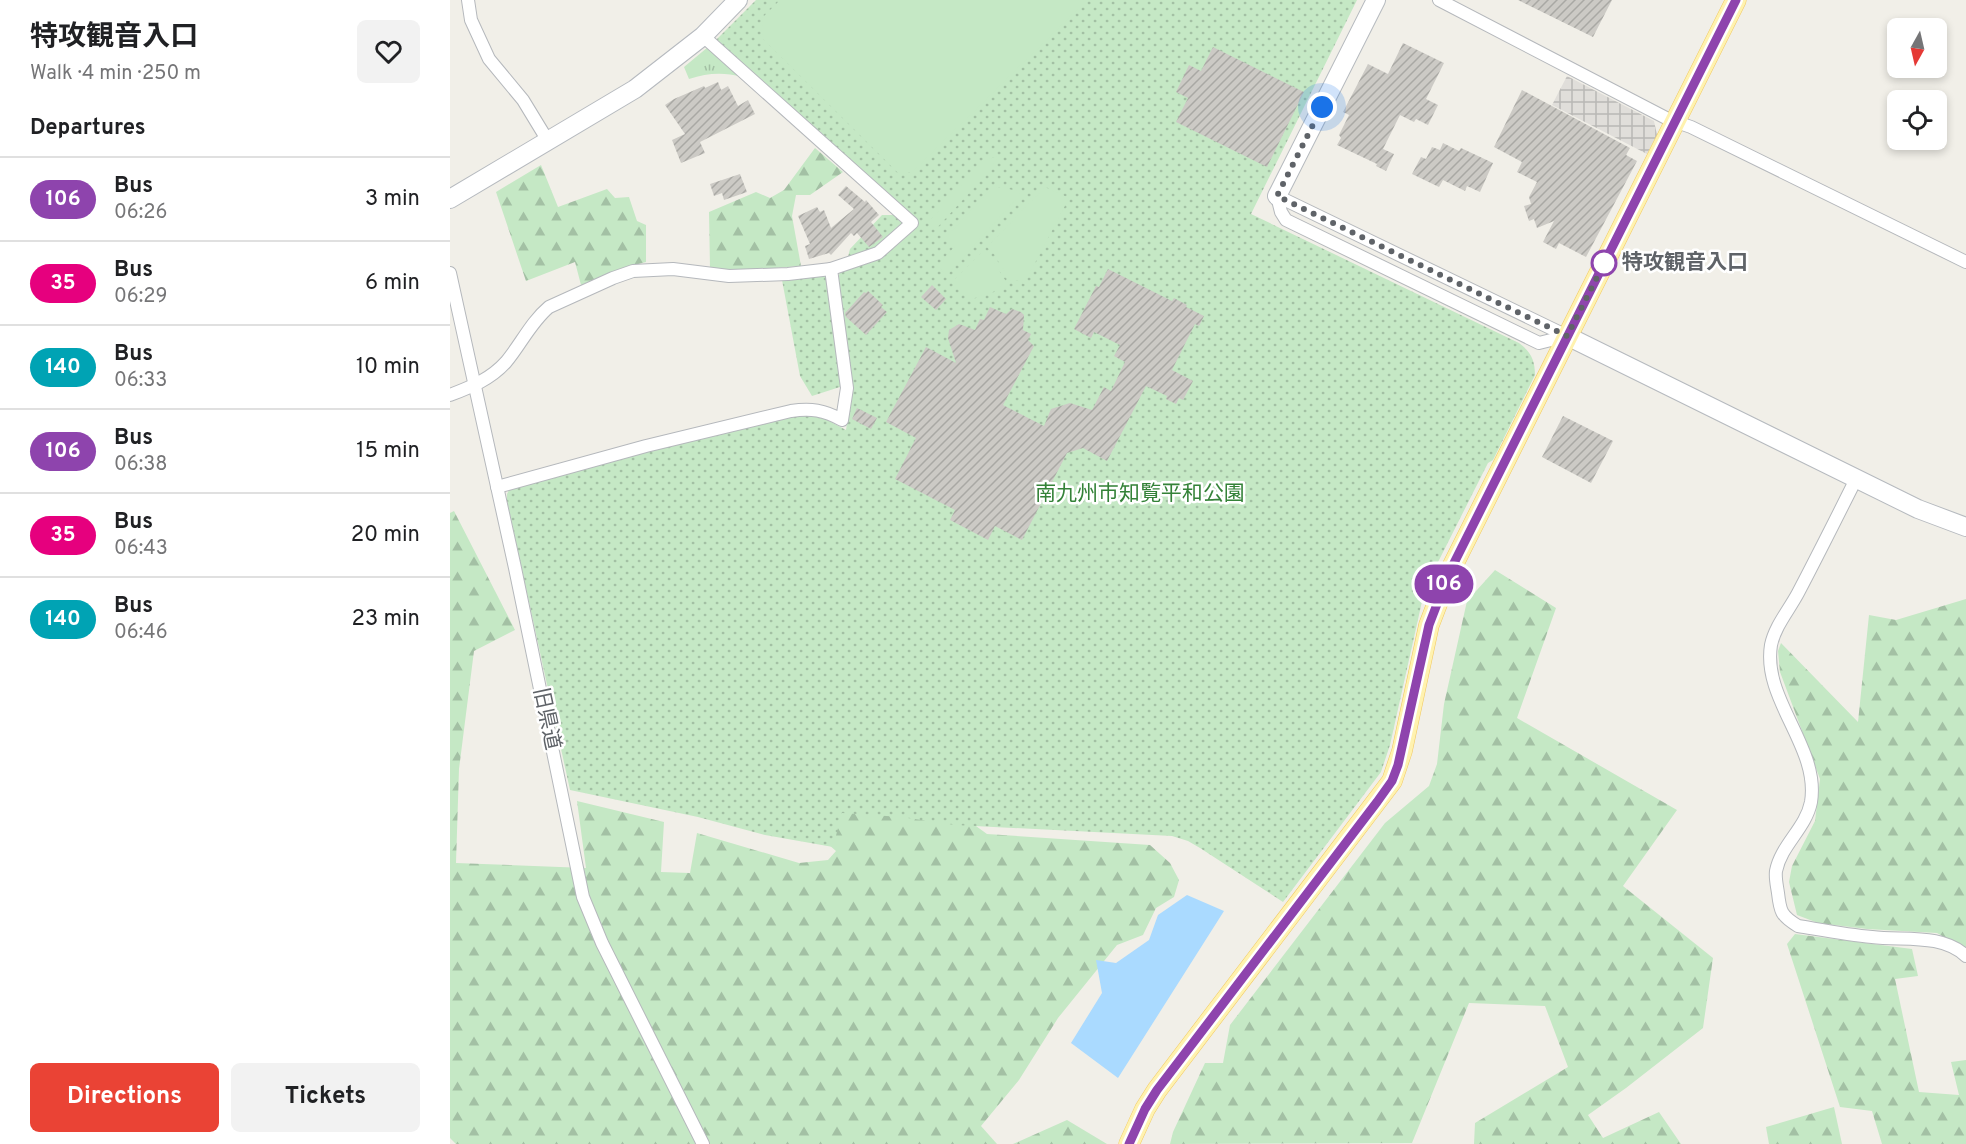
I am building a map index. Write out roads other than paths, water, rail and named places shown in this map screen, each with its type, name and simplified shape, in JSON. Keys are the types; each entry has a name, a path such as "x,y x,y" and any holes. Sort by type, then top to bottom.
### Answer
{"main road":[{"path":"1129,1144 1145,1109 1157,1090 1392,781 1402,751 1437,600 1736,0"}],"street":[{"path":"468,0 471,20 489,59 523,100 548,141"},
{"path":"1376,0 1277,196 1281,212 1286,220 1539,343 1567,336"},
{"path":"1439,0 1676,122 1691,127 1966,262"},
{"path":"450,199 635,89 703,36 732,2"},
{"path":"450,395 485,380 505,363 540,314 549,307 623,274 633,271 673,269 729,276 788,274 831,268 878,253 912,223 703,36"},
{"path":"1277,196 1918,509 1966,527"},
{"path":"497,486 646,446 791,411 808,408 821,410 842,420 847,388 831,268"},
{"name":"旧県道","path":"450,273 583,897 602,944 703,1144"},
{"path":"1856,479 1797,596 1775,630 1771,645 1770,663 1775,685 1804,756 1812,786 1807,813 1781,855 1776,873 1780,911 1798,926 1874,938 1905,938 1942,943 1959,950 1966,956"}],"water":[{"path":"1187,895 1224,911 1118,1078 1071,1043 1102,993 1096,960 1116,963 1149,940 1158,915"}],"place":[{"name":"特攻観音入口","path":"1604,263"}],"park label":[{"name":"南九州市知覧平和公園","path":"1140,494"}]}
